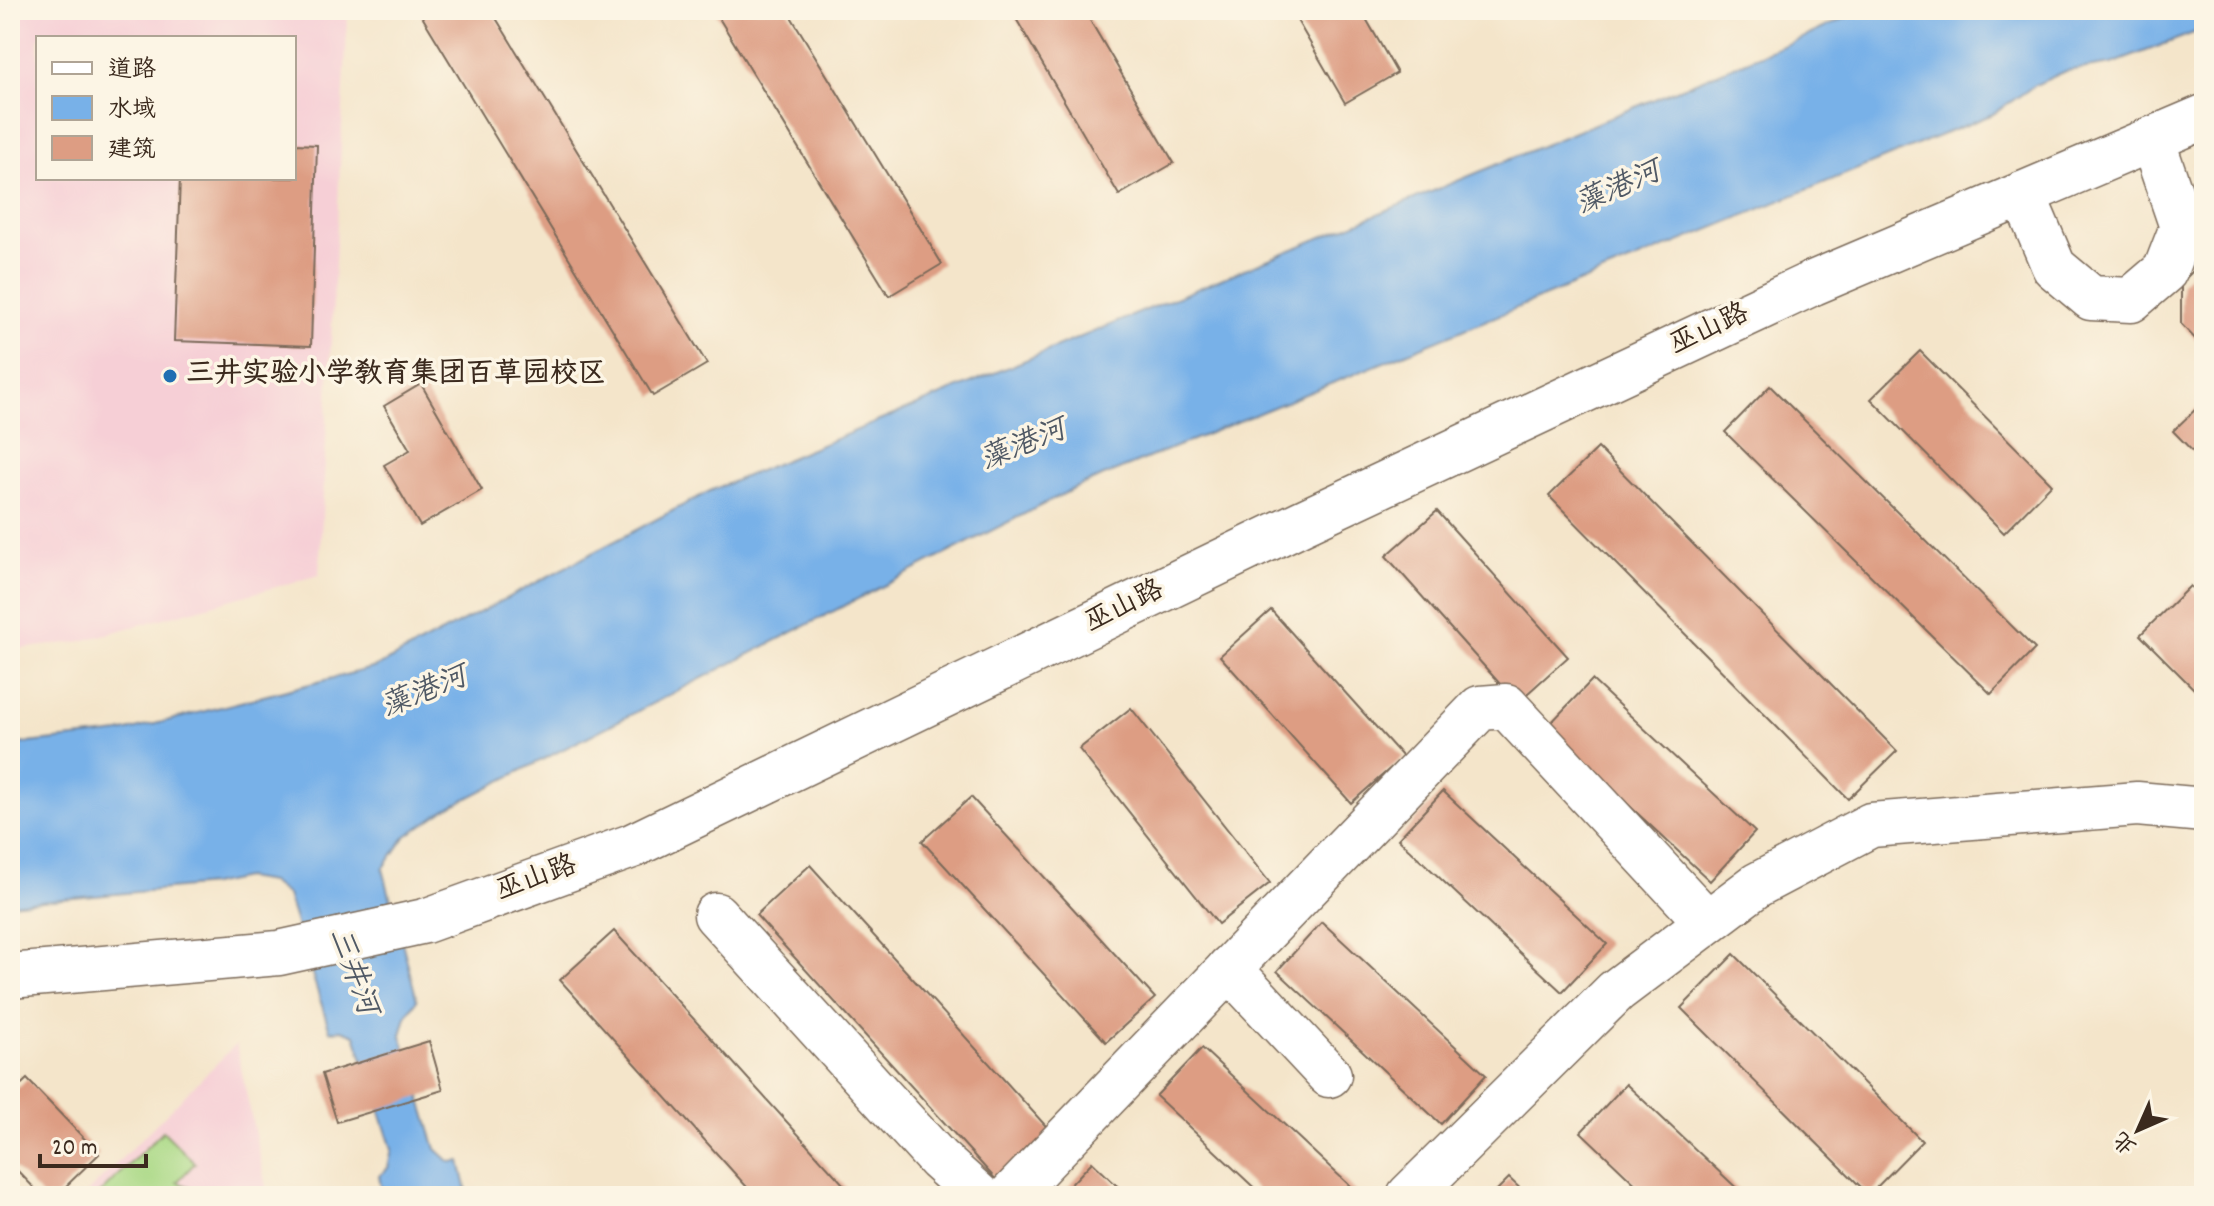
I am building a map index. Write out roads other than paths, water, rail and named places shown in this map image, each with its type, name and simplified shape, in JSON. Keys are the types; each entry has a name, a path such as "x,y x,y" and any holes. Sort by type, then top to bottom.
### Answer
{"street":[{"name":"巫山路","path":"10,976 279,953 425,921 632,846 1330,510 1813,283 2204,117"},
{"path":"2023,194 2054,267 2091,298 2131,300 2165,271 2182,227 2152,139"},
{"path":"1010,1196 1480,708 1506,706 1707,922"},
{"path":"1418,1172 1616,991 1757,885 1871,825 2137,804 2204,810"},
{"path":"716,915 938,1159 979,1196"},
{"path":"1229,968 1329,1075"}],"water":[{"path":"1862,10 2204,10 2204,29 2112,64 2066,71 2035,85 1993,114 1077,487 444,810 405,837 383,869 417,1000 406,1017 401,1035 436,1149 450,1162 460,1161 468,1196 383,1196 379,1176 388,1168 392,1149 355,1035 342,1030 330,1031 287,895 270,882 245,878 211,885 10,904 10,745 120,733 376,667 710,491 1809,35"}],"place":[{"name":"三井实验小学教育集团百草园校区","path":"170,376"}],"water label":[{"name":"藻港河","path":"1619,190"},
{"name":"藻港河","path":"1024,447"},
{"name":"藻港河","path":"425,694"},
{"name":"三井河","path":"351,972"}]}
